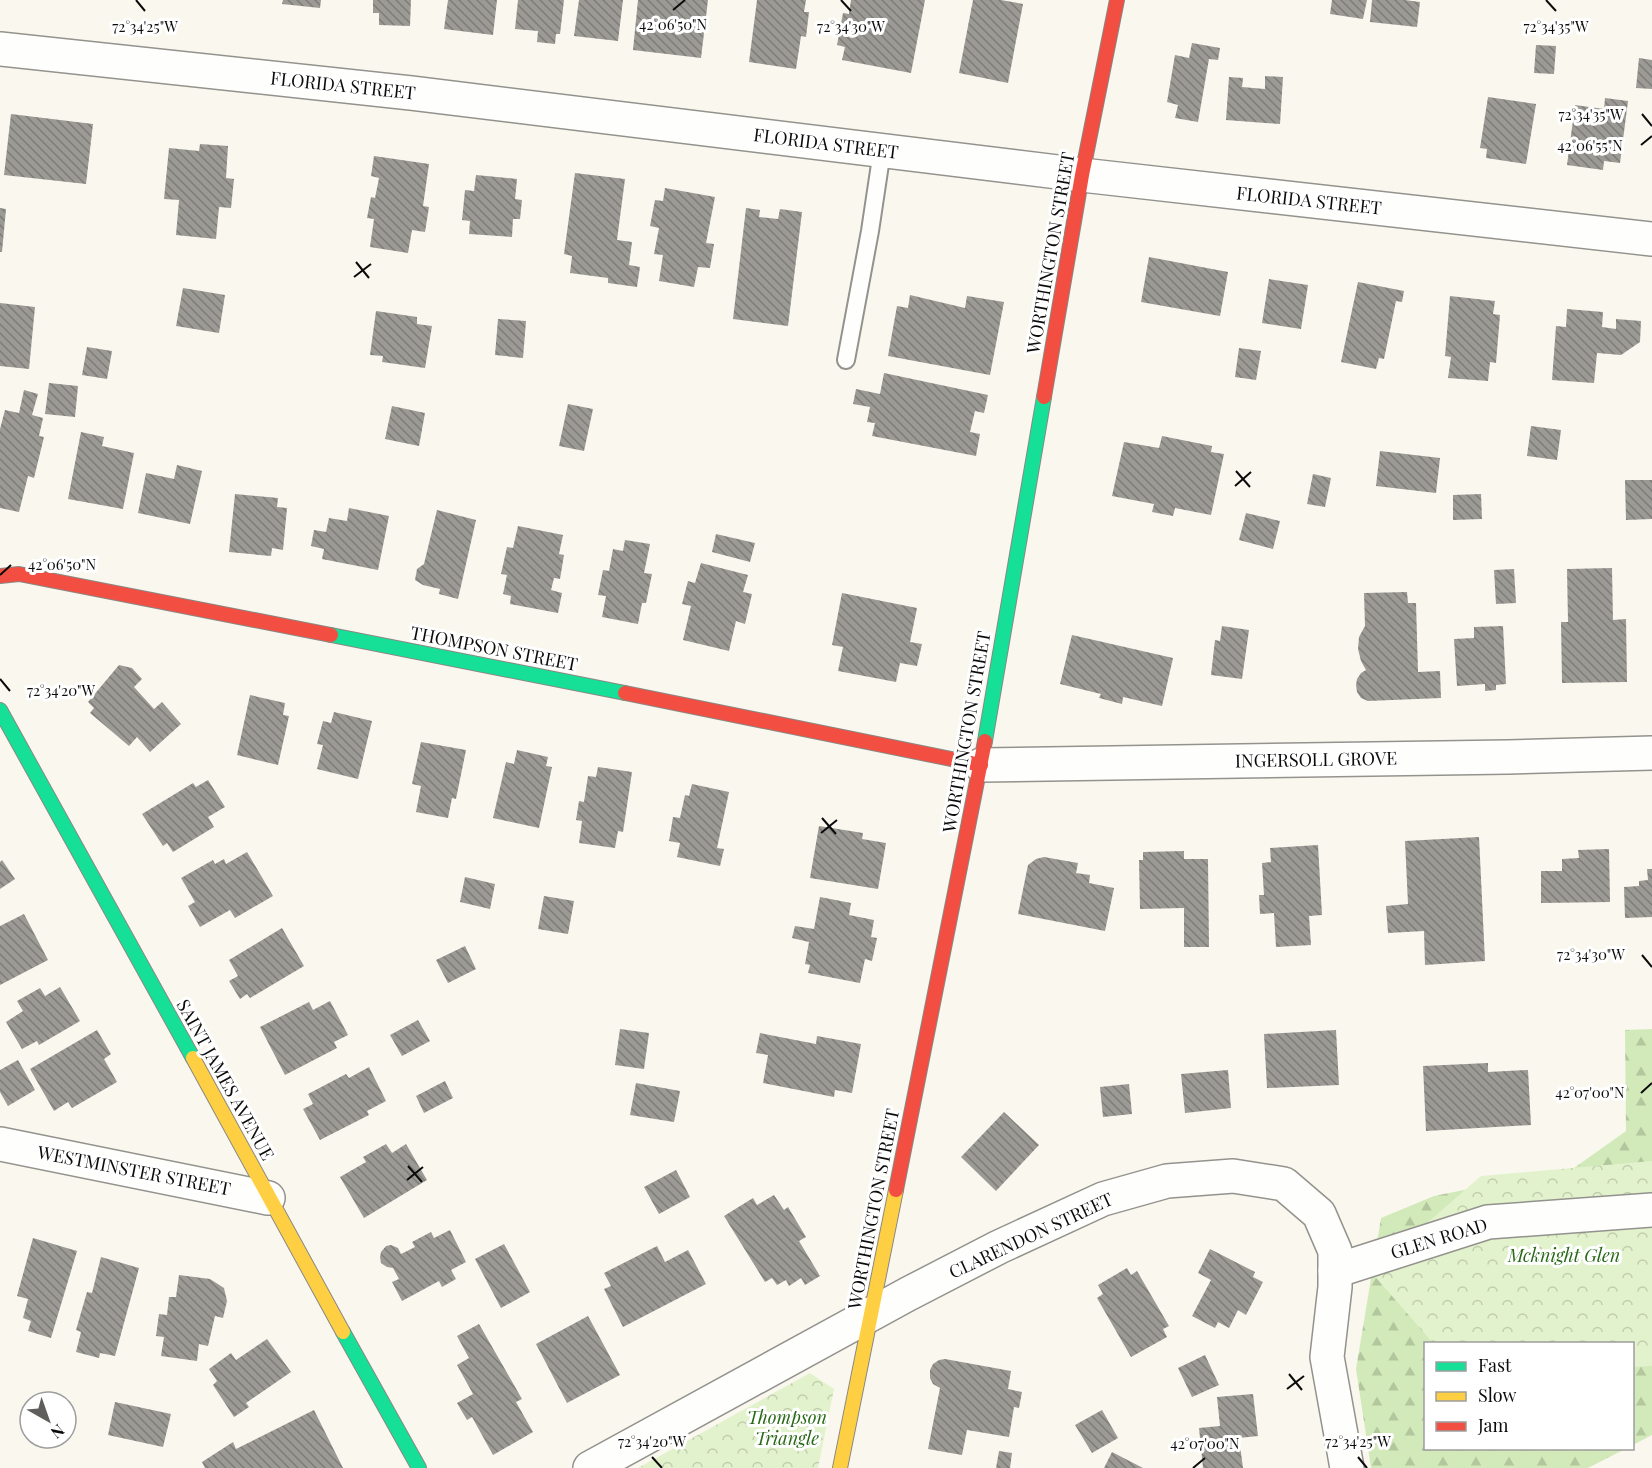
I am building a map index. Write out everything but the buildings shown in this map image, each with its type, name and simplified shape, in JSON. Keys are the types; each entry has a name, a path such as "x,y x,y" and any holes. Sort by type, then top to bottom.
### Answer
{"main road":[{"name":"WORTHINGTON STREET","path":"840,1468 981,765 1082,175 1117,0"},
{"name":"THOMPSON STREET","path":"0,576 18,574 981,765"},
{"name":"SAINT JAMES AVENUE","path":"0,710 419,1468"}],"street":[{"name":"FLORIDA STREET","path":"0,49 423,95 1082,175 1652,239"},
{"name":"INGERSOLL GROVE","path":"981,765 1652,753"},
{"name":"WESTMINSTER STREET","path":"0,1144 268,1198"},
{"name":"CLARENDON STREET","path":"590,1468 871,1314 999,1247 1103,1199 1167,1181 1233,1176 1284,1184 1320,1214 1335,1251 1335,1287 1327,1357 1347,1468"},
{"name":"GLEN ROAD","path":"1335,1271 1488,1222 1652,1210"}],"lane":[{"path":"846,360 882,151"}],"green space":[{"name":"Mcknight Glen","path":"1652,1029 1652,1435 1634,1444 1634,1342 1424,1342 1424,1450 1623,1450 1588,1468 1371,1468 1356,1369 1381,1218 1434,1196 1574,1168 1626,1131 1625,1030"},
{"name":"Mcknight Glen","path":"1652,1161 1652,1366 1634,1367 1634,1342 1432,1342 1371,1272 1481,1176"},
{"name":"Thompson Triangle","path":"810,1373 834,1389 818,1468 638,1468"}],"traffic: fast":[{"path":"985,741 1044,397"},
{"path":"331,635 625,693"},
{"path":"0,710 193,1058"},
{"path":"343,1332 419,1468"}],"traffic: slow":[{"path":"193,1058 343,1332"},
{"path":"840,1468 896,1190"}],"traffic: jam":[{"path":"1044,397 1082,175 1117,0"},
{"path":"0,576 19,574 331,635"},
{"path":"625,693 981,765"},
{"path":"896,1190 985,741"}]}
